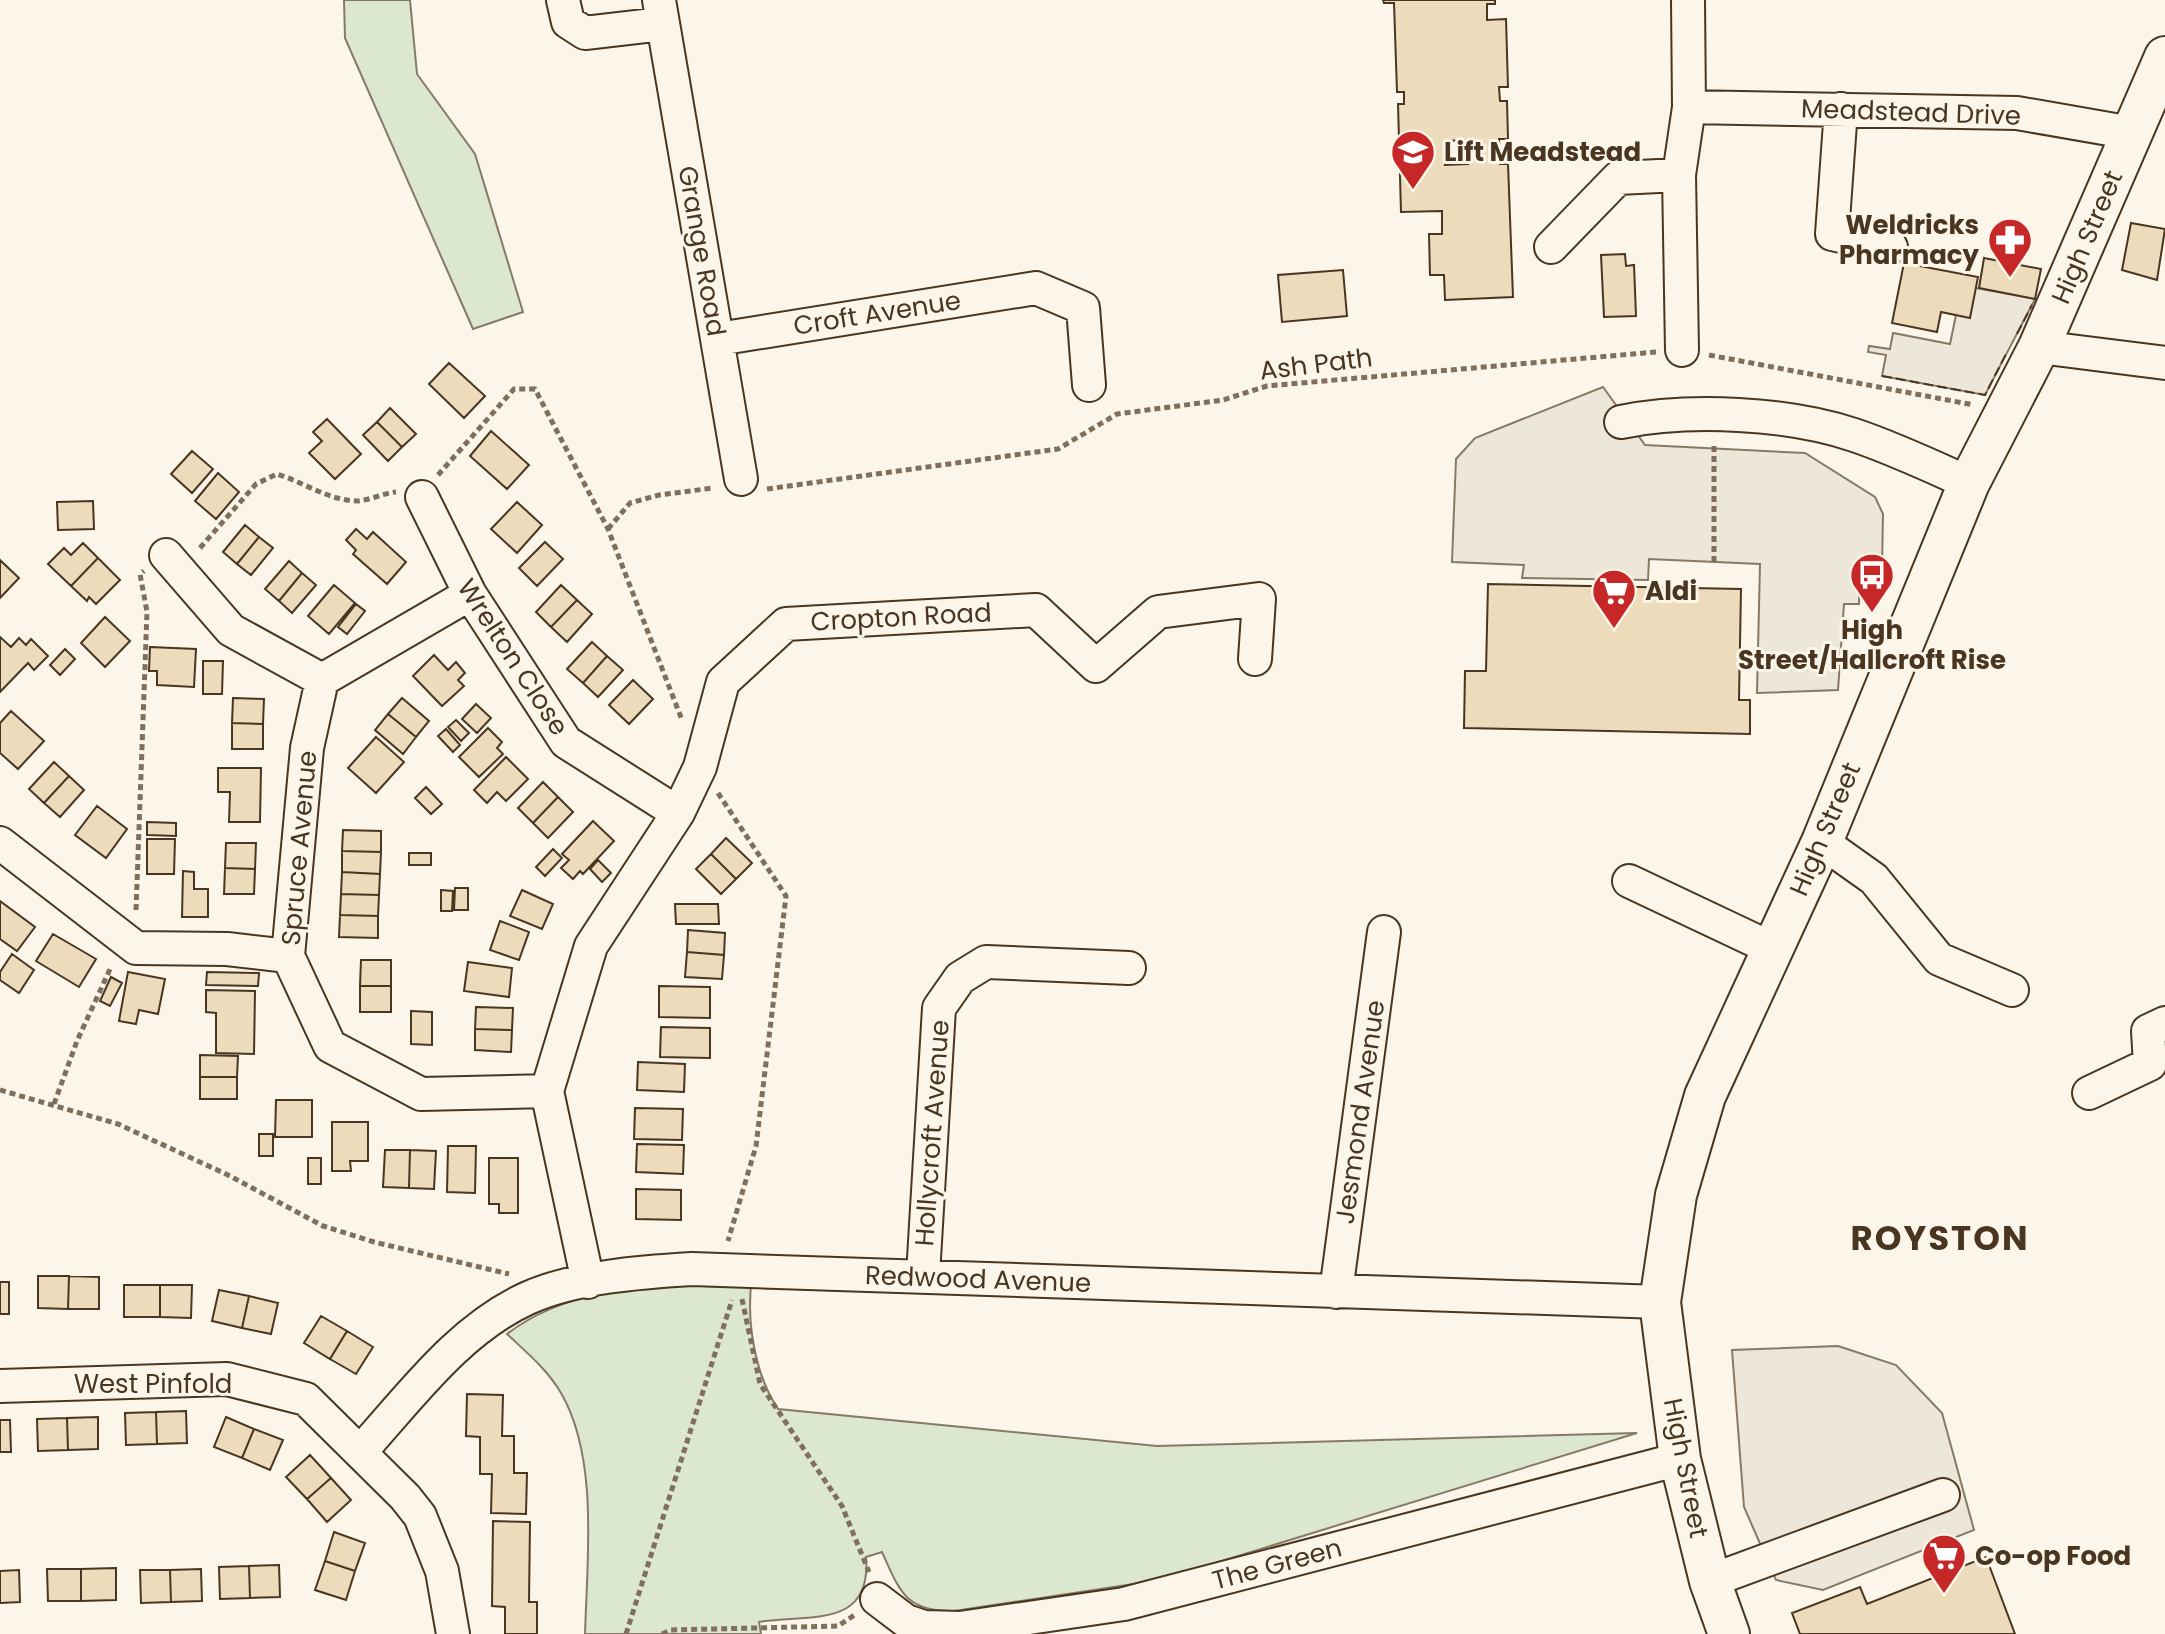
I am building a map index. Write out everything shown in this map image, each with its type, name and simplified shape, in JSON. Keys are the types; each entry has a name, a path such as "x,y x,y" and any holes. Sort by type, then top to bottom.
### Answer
{"main road":[{"name":"High Street","path":"1729,1634 1710,1581 1680,1459 1660,1302 1676,1195 1705,1096 1822,842 1969,483 2039,347 2165,57"}],"street":[{"name":"Grange Road","path":"563,0 568,22 585,33 661,12 741,479"},
{"path":"1682,350 1679,175 1689,107 1688,0"},
{"name":"Meadstead Drive","path":"1689,107 2017,113 2132,133"},
{"path":"1841,109 1832,234 1891,247"},
{"path":"1551,247 1618,178 1679,175"},
{"name":"Croft Avenue","path":"718,339 1036,288 1083,308 1089,385"},
{"path":"2039,347 2165,363"},
{"path":"1621,422 1658,415 1780,419 1852,434 1969,483"},
{"name":"Wrelton Close","path":"422,497 470,594 566,742 678,813"},
{"path":"166,555 231,630 322,680 470,594"},
{"name":"Cropton Road","path":"588,1282 547,1091 591,946 678,813 700,767 723,682 786,624 1036,610 1096,666 1158,612 1259,599 1255,659"},
{"name":"Spruce Avenue","path":"322,680 307,748 288,956 330,1046 421,1094 547,1091"},
{"path":"1822,842 1874,879 1939,959 2012,990"},
{"path":"0,843 136,948 227,949 288,956"},
{"path":"1629,881 1773,949"},
{"name":"Jesmond Avenue","path":"1336,1292 1384,932"},
{"name":"Hollycroft Avenue","path":"923,1275 939,1008 960,978 986,962 1129,968"},
{"path":"2089,1093 2150,1064 2148,1031 2165,1023"},
{"name":"Redwood Avenue","path":"361,1451 462,1340 528,1298 588,1282 645,1272 740,1282 923,1275 1660,1302"},
{"name":"West Pinfold","path":"0,1386 227,1379 306,1399 361,1451 420,1516 442,1571 453,1634"},
{"name":"The Green","path":"877,1599 906,1621 924,1627 960,1628 1124,1604 1680,1459"},
{"path":"1710,1581 1943,1495"}],"path":[{"name":"Ash Path","path":"700,767 608,529 630,503 659,495 731,486 741,479 762,489 1058,449 1117,414 1223,400 1267,386 1682,350 2007,411"},
{"path":"1714,436 1714,562"},
{"path":"662,1634 671,1630 838,1626 877,1599 864,1556 842,1506 760,1384 746,1332 737,1246 726,1247 756,1146 786,896 700,767"},
{"path":"0,1090 118,1124 228,1175 323,1226 374,1242 533,1280 540,1294"},
{"path":"626,1634 740,1282"}],"green space":[{"path":"344,0 410,0 417,74 475,154 523,312 473,329 345,38"},
{"path":"752,1277 750,1310 754,1345 763,1379 778,1409 1157,1446 1637,1433 1160,1580 954,1611 938,1610 925,1608 907,1597 882,1552 866,1557 865,1580 859,1596 848,1607 834,1614 759,1622 761,1634 585,1634 588,1510 581,1448 561,1393 536,1361 507,1334 533,1317 593,1295 657,1285"}],"shaded area":[{"path":"1976,288 2035,299 1985,395 1882,376 1886,355 1868,352 1869,346 1890,349 1893,333 1950,344 1956,315"},
{"path":"1603,387 1645,445 1805,453 1875,497 1883,514 1882,567 1860,566 1859,604 1844,604 1838,690 1757,693 1760,564 1649,559 1648,580 1522,578 1524,565 1452,562 1456,459 1475,438"},
{"path":"1838,1346 1896,1365 1942,1413 1974,1530 1823,1590 1776,1580 1744,1507 1732,1350"}],"building":[{"path":"1383,0 1495,0 1495,4 1487,4 1487,20 1506,19 1508,87 1499,87 1500,101 1507,101 1508,139 1499,139 1500,164 1508,164 1513,297 1445,300 1444,275 1430,275 1429,234 1442,234 1442,211 1401,212 1398,104 1404,104 1404,92 1397,92 1394,3 1384,3","holes":["1466,140 1468,164 1445,165 1444,141"]},
{"path":"2131,223 2165,229 2157,280 2122,270"},
{"path":"1625,254 1626,266 1634,265 1636,316 1604,317 1601,255"},
{"name":"Weldricks Pharmacy","path":"1984,258 2041,269 2035,299 1979,288"},
{"path":"1904,263 1978,277 1970,318 1941,312 1937,332 1892,323"},
{"path":"1343,270 1347,316 1282,322 1278,275"},
{"path":"449,363 485,396 464,418 429,384"},
{"path":"390,408 416,434 402,447 377,422"},
{"path":"327,419 361,454 335,479 309,453 322,441 313,432"},
{"path":"377,422 402,447 388,461 363,435"},
{"path":"491,431 529,465 507,489 470,456"},
{"path":"192,451 213,469 192,493 171,474"},
{"path":"218,473 239,492 216,519 195,501"},
{"path":"93,501 94,529 58,530 57,502"},
{"path":"517,502 542,525 517,553 491,529"},
{"path":"245,525 259,537 237,564 223,552"},
{"path":"356,529 367,539 373,532 406,562 387,584 353,554 356,550 346,540"},
{"path":"259,537 273,548 251,575 237,564"},
{"path":"545,542 563,559 537,586 519,568"},
{"path":"83,543 98,558 71,586 48,564 64,548 71,555"},
{"path":"98,558 120,580 96,604 89,597 87,601 71,586"},
{"path":"0,560 19,578 0,598"},
{"path":"289,561 302,573 279,601 265,589"},
{"path":"302,573 316,585 292,613 279,601"},
{"name":"Aldi","path":"1488,584 1741,589 1739,700 1750,700 1750,734 1464,728 1465,671 1486,671"},
{"path":"334,585 355,603 329,634 308,616"},
{"path":"561,585 577,600 551,627 536,612"},
{"path":"577,600 592,614 567,642 551,627"},
{"path":"356,604 365,611 347,634 338,627"},
{"path":"105,617 130,641 105,667 81,643"},
{"path":"0,637 11,647 19,638 26,645 31,639 48,656 34,670 28,663 0,692"},
{"path":"592,642 607,656 583,683 567,669"},
{"path":"150,647 196,649 194,687 157,685 157,671 149,671"},
{"path":"65,649 75,659 60,675 50,665"},
{"path":"434,655 448,670 456,662 465,673 458,680 464,686 442,706 413,676"},
{"path":"607,656 623,670 598,697 583,683"},
{"path":"203,661 223,661 222,694 203,694"},
{"path":"633,680 653,699 629,724 609,705"},
{"path":"233,698 264,699 263,724 232,723"},
{"path":"402,698 429,721 416,737 388,714"},
{"path":"476,704 491,718 477,733 462,719"},
{"path":"11,711 44,741 18,769 0,753 0,723"},
{"path":"388,714 416,737 403,754 375,730"},
{"path":"456,720 469,733 461,741 448,727"},
{"path":"232,723 263,724 263,749 232,749"},
{"path":"488,728 502,742 497,748 503,754 479,777 459,757"},
{"path":"446,729 460,745 453,752 438,736"},
{"path":"376,737 404,762 376,793 348,768"},
{"path":"506,757 528,779 506,801 497,792 487,803 474,790"},
{"path":"54,762 69,776 44,803 29,789"},
{"path":"218,768 261,768 260,822 229,822 230,792 218,792"},
{"path":"69,776 84,790 60,817 44,803"},
{"path":"543,782 558,797 533,823 518,808"},
{"path":"426,787 442,804 431,814 415,798"},
{"path":"558,797 573,812 548,838 533,823"},
{"path":"97,806 127,829 106,858 75,835"},
{"path":"593,821 614,841 583,874 580,871 573,879 561,868 569,860 562,854"},
{"path":"147,822 176,823 176,836 147,835"},
{"path":"343,830 381,831 381,852 342,851"},
{"path":"726,838 752,863 736,879 711,854"},
{"path":"147,839 175,839 174,874 147,874"},
{"path":"226,843 256,843 255,869 225,868"},
{"path":"553,849 562,858 545,876 536,867"},
{"path":"342,851 381,852 380,874 342,872"},
{"path":"409,853 431,853 431,865 409,865"},
{"path":"711,854 736,879 721,894 696,869"},
{"path":"598,860 611,873 602,882 590,869"},
{"path":"225,868 255,869 254,894 224,894"},
{"path":"183,871 194,872 194,889 208,889 208,917 182,917"},
{"path":"342,872 380,874 379,895 341,894"},
{"path":"455,888 468,888 468,910 454,910"},
{"path":"441,890 453,891 452,911 441,911"},
{"path":"522,890 553,904 542,929 510,916"},
{"path":"341,894 379,895 378,916 340,915"},
{"path":"0,901 35,927 17,951 0,939"},
{"path":"675,904 718,904 719,924 676,924"},
{"path":"340,915 378,916 378,938 339,937"},
{"path":"500,921 529,932 519,960 490,950"},
{"path":"688,930 725,933 724,955 687,952"},
{"path":"53,934 96,959 79,987 36,961"},
{"path":"687,952 724,955 722,979 685,977"},
{"path":"12,954 34,970 19,993 0,980 0,972"},
{"path":"361,960 391,960 391,986 360,986"},
{"path":"468,962 512,968 509,997 464,991"},
{"path":"128,972 165,979 158,1014 139,1010 136,1024 119,1021"},
{"path":"207,972 259,973 258,986 206,985"},
{"path":"111,977 122,983 110,1006 100,1001"},
{"path":"360,986 391,986 391,1012 360,1012"},
{"path":"659,986 710,987 710,1018 659,1017"},
{"path":"206,990 255,991 254,1054 216,1053 216,1013 206,1012"},
{"path":"476,1007 513,1008 512,1030 475,1029"},
{"path":"411,1011 432,1012 432,1045 411,1044"},
{"path":"661,1027 710,1028 710,1058 660,1057"},
{"path":"475,1029 512,1030 511,1052 475,1050"},
{"path":"200,1055 238,1056 237,1077 200,1077"},
{"path":"638,1062 685,1064 684,1092 637,1090"},
{"path":"200,1077 237,1077 237,1099 200,1099"},
{"path":"276,1100 312,1100 312,1137 275,1137"},
{"path":"635,1108 683,1109 682,1140 634,1139"},
{"path":"332,1122 368,1122 368,1161 350,1161 351,1171 332,1171"},
{"path":"259,1134 273,1134 273,1156 259,1156"},
{"path":"637,1144 684,1145 683,1174 636,1172"},
{"path":"448,1146 476,1146 475,1193 447,1192"},
{"path":"385,1150 410,1150 409,1188 383,1187"},
{"path":"410,1150 436,1151 434,1189 409,1188"},
{"path":"308,1158 321,1158 321,1184 308,1184"},
{"path":"489,1158 518,1158 518,1213 499,1213 499,1204 489,1204"},
{"path":"636,1189 681,1190 681,1220 636,1219"},
{"path":"38,1276 69,1276 68,1309 38,1308"},
{"path":"69,1276 99,1277 99,1309 68,1309"},
{"path":"0,1282 9,1282 9,1314 0,1314"},
{"path":"124,1285 160,1285 160,1317 124,1317"},
{"path":"160,1285 192,1285 191,1318 160,1317"},
{"path":"219,1290 249,1296 242,1328 212,1321"},
{"path":"249,1296 278,1303 271,1334 242,1328"},
{"path":"321,1316 347,1331 330,1359 304,1343"},
{"path":"347,1331 373,1347 356,1374 330,1359"},
{"path":"467,1394 503,1395 502,1436 514,1436 514,1473 527,1473 526,1514 491,1513 492,1474 480,1474 480,1437 466,1436"},
{"path":"186,1411 187,1443 157,1444 156,1412"},
{"path":"156,1412 157,1444 126,1445 125,1413"},
{"path":"98,1417 98,1449 68,1450 67,1418"},
{"path":"226,1417 254,1429 242,1458 214,1447"},
{"path":"67,1418 68,1450 38,1451 37,1419"},
{"path":"0,1420 10,1420 11,1452 0,1452"},
{"path":"254,1429 283,1440 270,1470 242,1458"},
{"path":"310,1455 331,1478 307,1499 286,1477"},
{"path":"331,1478 351,1500 327,1522 307,1499"},
{"path":"493,1521 530,1522 529,1602 537,1602 537,1634 505,1634 505,1607 492,1606"},
{"path":"334,1532 365,1543 355,1571 325,1561"},
{"name":"Co-op Food","path":"1986,1557 2015,1634 1800,1634 1792,1613 1860,1587 1867,1604"},
{"path":"325,1561 355,1571 346,1600 315,1590"},
{"path":"279,1565 280,1597 250,1598 249,1566"},
{"path":"249,1566 250,1598 220,1599 219,1567"},
{"path":"116,1568 116,1600 81,1601 81,1569"},
{"path":"47,1569 81,1569 81,1601 48,1601"},
{"path":"201,1569 202,1601 171,1602 170,1570"},
{"path":"19,1570 20,1602 0,1603 0,1571"},
{"path":"140,1570 170,1570 171,1602 141,1603"}],"fence":[{"path":"2017,334 2032,305"},
{"path":"1882,376 1985,395 2006,354"}],"place":[{"name":"Lift Meadstead","path":"1413,191"},
{"name":"Weldricks Pharmacy","path":"2010,279"},
{"name":"High Street/Hallcroft Rise","path":"1872,614"},
{"name":"Aldi","path":"1614,630"},
{"name":"Co-op Food","path":"1944,1595"}],"district":[{"name":"ROYSTON","path":"1940,1238"}]}
